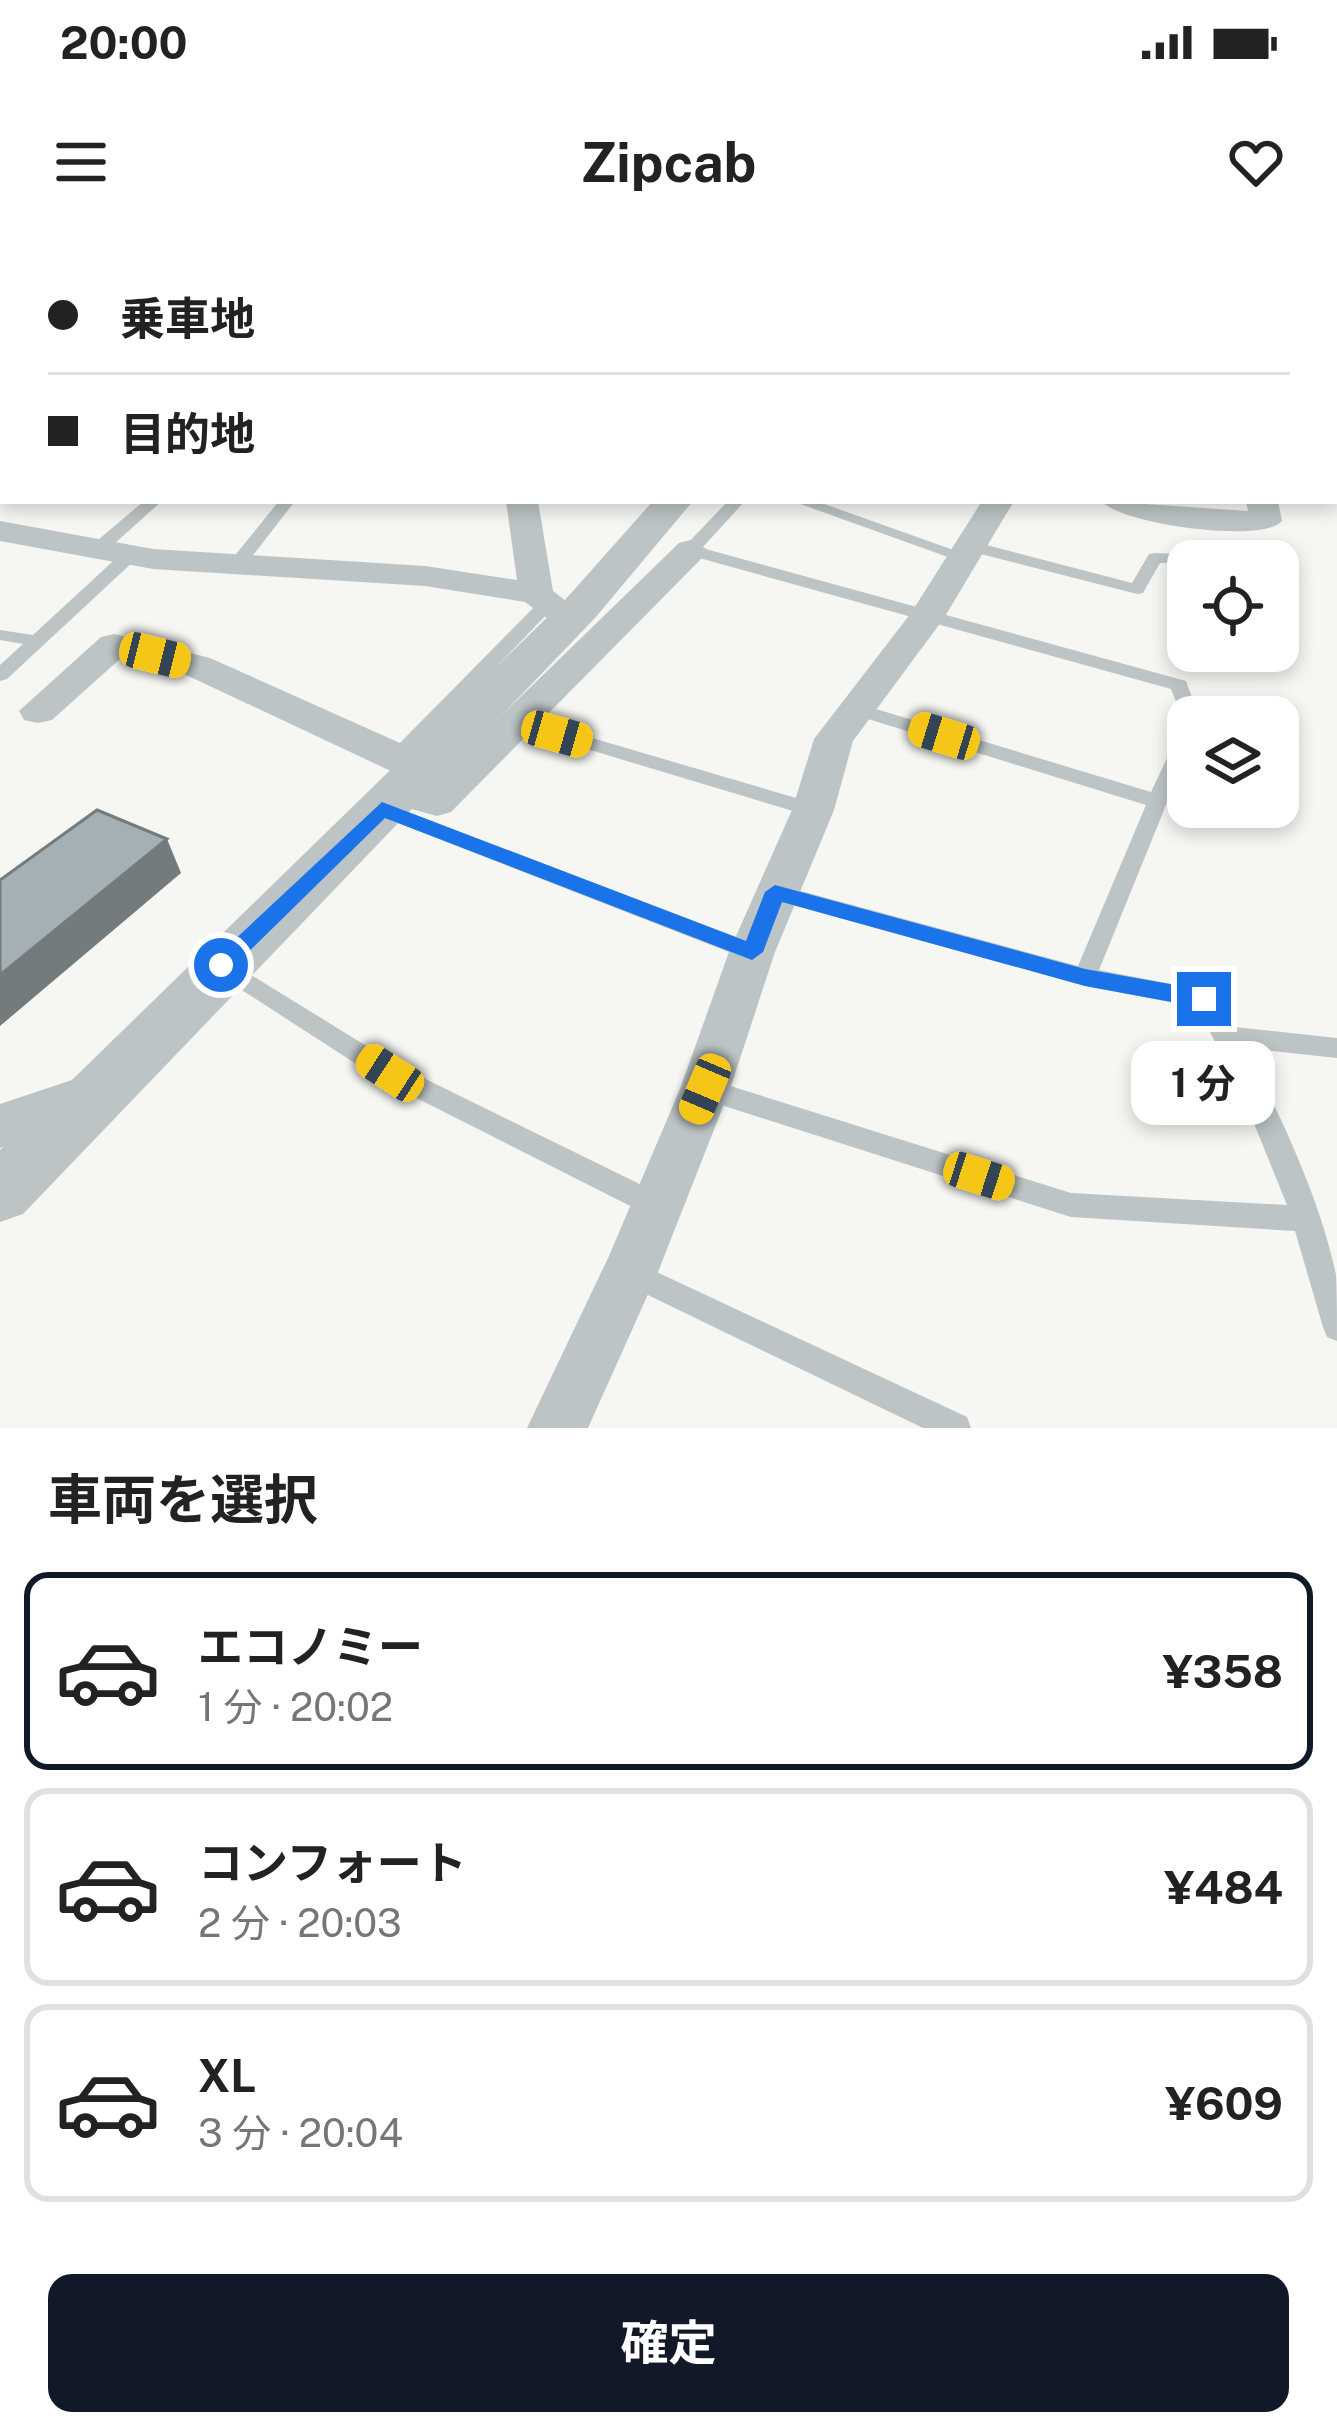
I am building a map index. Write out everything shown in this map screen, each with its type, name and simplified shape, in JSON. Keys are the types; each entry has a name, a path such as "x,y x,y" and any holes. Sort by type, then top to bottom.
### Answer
{"street":[{"path":"523,504 558,606"},
{"path":"0,1193 401,782 558,606 671,504"},
{"path":"557,1428 630,1272 705,1089 834,740 926,618 996,504"},
{"path":"1124,504 1183,517 1266,521 1263,504"},
{"path":"0,531 234,568 425,576 558,606"},
{"path":"38,711 114,645 197,666 437,802 691,550"},
{"path":"0,1126 101,1093"}],"lane":[{"path":"0,675 38,640 152,504"},
{"path":"234,568 285,504"},
{"path":"733,504 691,550 1179,685 1182,696"},
{"path":"810,504 968,552 1137,589 1155,558 1167,558"},
{"path":"0,634 38,640"},
{"path":"860,710 1156,801"},
{"path":"514,722 812,809"},
{"path":"1085,977 1167,776"},
{"path":"401,782 752,952"},
{"path":"775,892 1085,977 1204,999 1228,1036 1307,1219 1337,1327"},
{"path":"221,965 390,1073 655,1205"},
{"path":"1228,1036 1337,1048"},
{"path":"705,1089 1071,1205 1307,1219"},
{"path":"630,1272 956,1428"}],"building":[{"path":"97,810 167,839 0,975 0,880"}],"route":[{"path":"221,965 382,809 752,952 775,892 1085,977 1204,999"}]}
